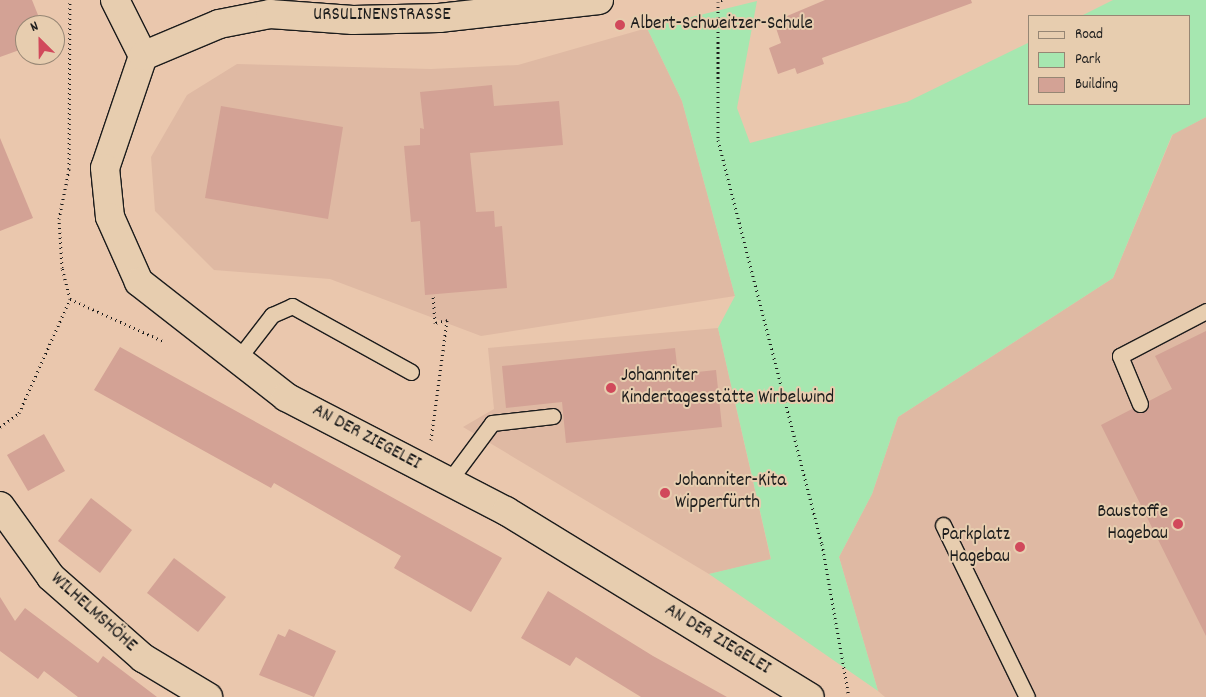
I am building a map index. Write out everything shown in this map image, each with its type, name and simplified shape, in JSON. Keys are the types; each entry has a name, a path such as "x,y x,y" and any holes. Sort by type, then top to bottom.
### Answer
{"street":[{"path":"115,0 143,56"},
{"name":"URSULINENSTRASSE","path":"143,56 219,24 270,14 353,20 438,18 599,0"},
{"name":"AN DER ZIEGELEI","path":"143,56 105,168 110,217 139,282 286,396 506,511 810,697"},
{"name":"WILHELMSHÖHE","path":"0,506 51,577 143,658 208,697"}],"lane":[{"path":"238,359 272,315 292,306 411,372"},
{"path":"1140,404 1120,356 1206,311"},
{"path":"438,476 492,423 553,416"},
{"path":"943,525 1027,697"}],"path":[{"path":"0,427 19,413 70,299 62,268 59,219 69,169 70,0"},
{"path":"722,0 718,2 718,140 822,544 849,697"},
{"path":"433,294 435,323 447,320 438,476"}],"shaded area":[{"path":"647,28 682,101 735,296 481,336 330,279 214,270 155,211 151,157 187,95 237,64 431,69 518,65"},
{"path":"1206,117 1206,697 885,697 878,691 839,557 872,494 898,417 1113,278 1173,134"},
{"name":"Johanniter-Kita Wipperfürth","path":"718,328 771,560 709,574 463,427 494,409 488,348"}],"green space":[{"path":"1113,0 1206,0 1206,117 1172,135 1113,278 898,417 872,494 839,557 878,691 709,574 771,559 718,328 735,296 682,101 647,28 757,1 737,108 750,143 907,102 1028,43 1028,105 1191,105 1191,15 1083,15"}],"building":[{"path":"0,0 32,0 38,15 15,15 15,52 0,57"},
{"path":"825,0 971,0 972,3 822,58 824,64 797,74 795,68 778,74 769,48 781,43 776,28 780,19"},
{"path":"492,85 494,106 559,101 563,145 470,153 476,212 494,211 495,227 502,226 507,288 425,295 420,221 411,222 404,146 420,145 420,128 424,129 420,92"},
{"path":"221,106 343,127 328,219 205,198"},
{"path":"0,138 33,218 0,231"},
{"name":"Baustoffe Hagebau","path":"1206,331 1206,636 1101,425 1132,409 1144,412 1149,401 1172,389 1155,356"},
{"path":"120,347 502,558 471,612 394,568 401,556 274,483 271,488 94,390"},
{"name":"Johanniter Kindertagesstätte Wirbelwind","path":"675,348 678,374 716,370 722,427 566,443 562,402 506,408 502,366"},
{"path":"44,434 65,471 28,491 7,455"},
{"path":"91,498 132,530 100,573 58,541"},
{"path":"174,558 226,597 198,632 147,593"},
{"path":"548,591 653,656 727,697 641,697 576,657 570,666 521,638"},
{"path":"0,597 15,621 25,608 98,663 103,656 157,697 78,697 44,671 38,679 0,651"},
{"path":"289,629 336,651 314,697 259,675 278,634 285,637"}],"place":[{"name":"Albert-Schweitzer-Schule","path":"620,25"},
{"name":"Johanniter Kindertagesstätte Wirbelwind","path":"611,388"},
{"name":"Johanniter-Kita Wipperfürth","path":"665,493"},
{"name":"Baustoffe Hagebau","path":"1178,524"},
{"name":"Parkplatz Hagebau","path":"1020,547"}]}
